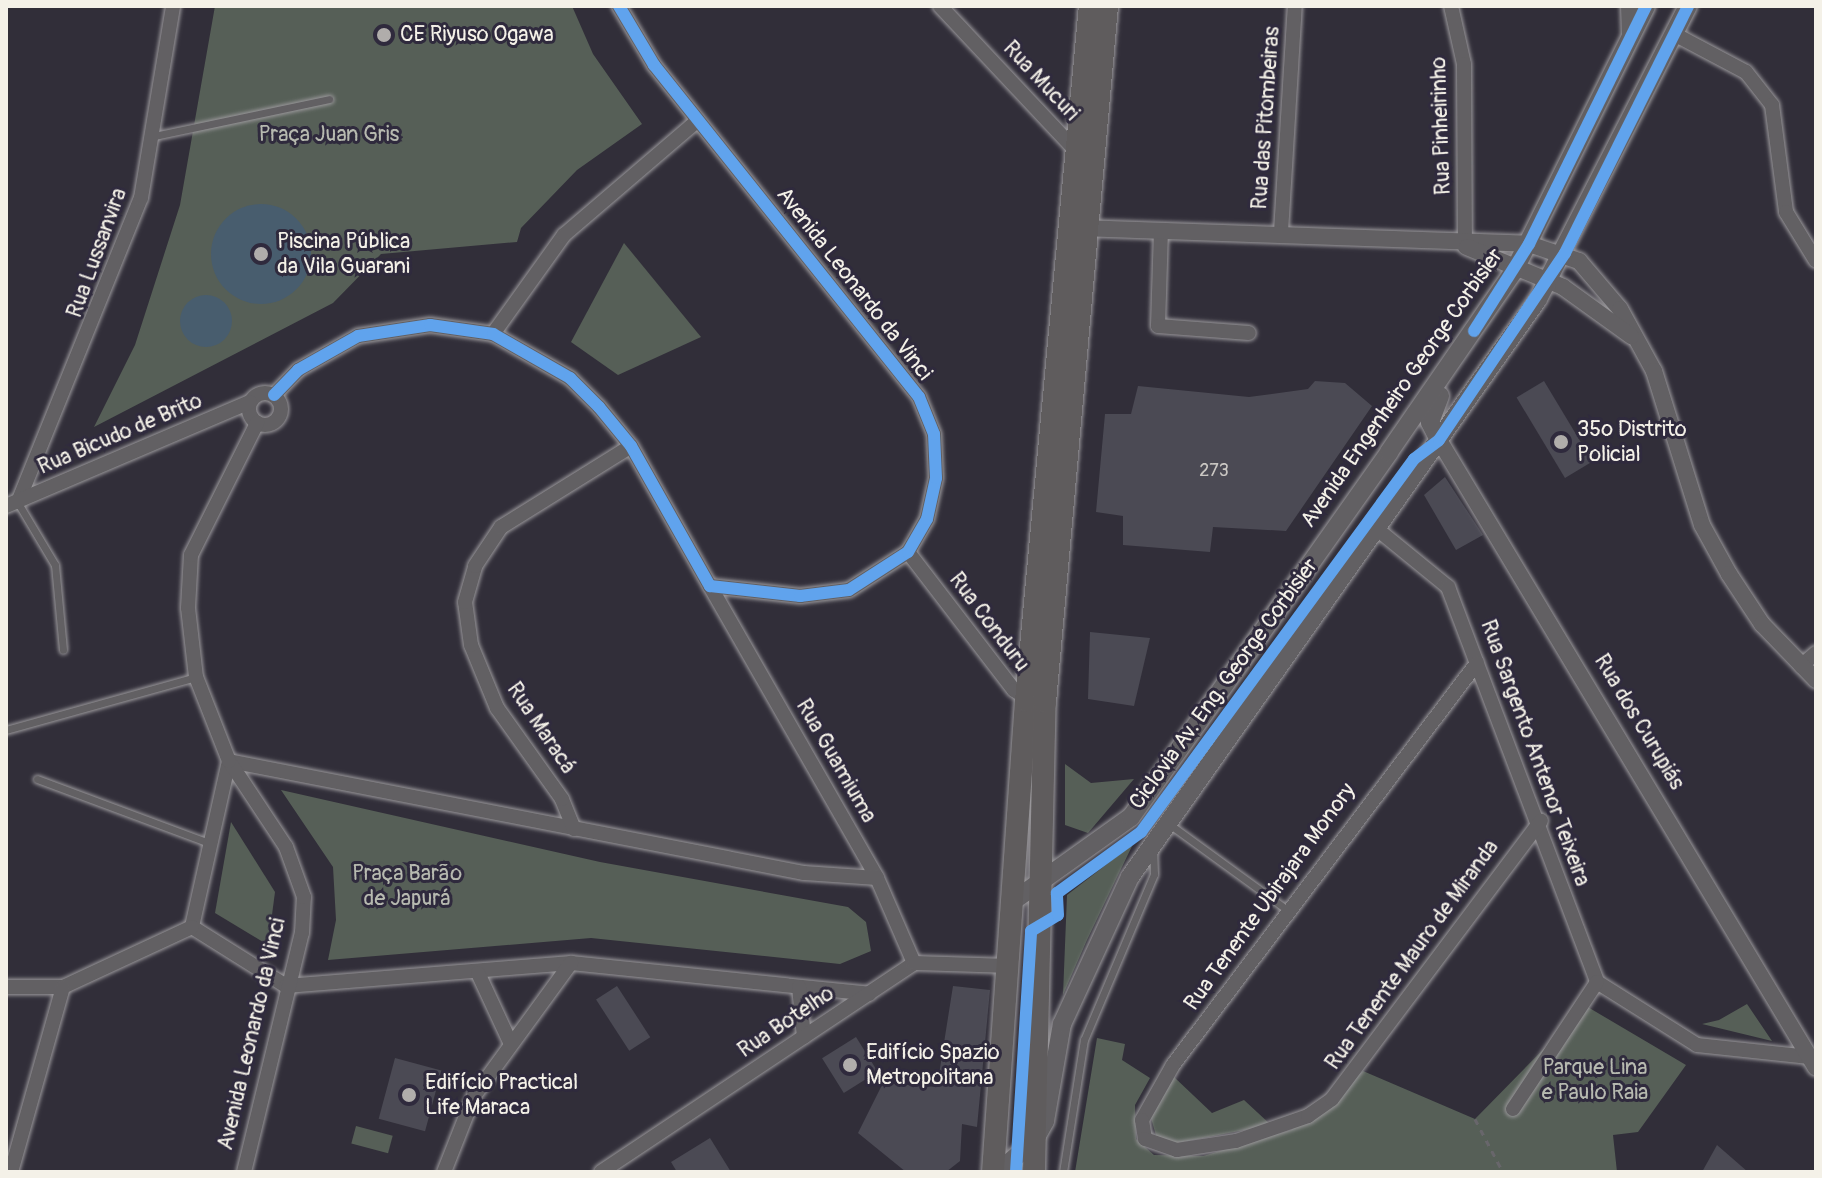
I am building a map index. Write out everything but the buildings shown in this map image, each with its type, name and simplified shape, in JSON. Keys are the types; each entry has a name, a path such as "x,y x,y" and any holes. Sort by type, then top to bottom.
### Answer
{"main road":[{"path":"1078,228 1077,152 1090,6"},
{"path":"995,1172 1016,899 1078,228 1107,6"},
{"name":"Avenida Engenheiro George Corbisier","path":"1016,899 1131,817 1474,331 1529,244 1646,6"},
{"path":"995,1172 1034,1141 1062,1024 1094,944 1153,847 1549,282 1688,6"},
{"path":"1439,440 1430,413 1467,356 1474,331"},
{"path":"1034,1172 1041,882 1035,702"}],"street":[{"name":"Rua Lussanvira","path":"12,504 113,281 154,136 173,6"},
{"name":"Avenida Leonardo da Vinci","path":"619,6 697,121 919,397 934,434 936,478 927,519 908,552 849,590 800,596 710,586"},
{"name":"Rua Mucuri","path":"940,6 1077,152"},
{"name":"Rua das Pitombeiras","path":"1281,232 1295,6"},
{"name":"Rua Pinheirinho","path":"1451,6 1464,64 1465,247"},
{"path":"1628,6 1630,43"},
{"path":"1676,35 1746,72 1767,97 1778,126 1786,212 1816,261"},
{"path":"493,334 564,235 697,121"},
{"path":"1078,228 1281,232 1465,247 1529,244 1565,253 1601,283 1638,342 1666,404 1702,525 1762,624 1816,680"},
{"path":"1161,230 1158,326 1249,333"},
{"path":"1465,247 1514,271 1549,282 1638,342"},
{"path":"274,395 298,370 358,336 430,325 493,334 570,378 631,446 710,586"},
{"name":"Rua Bicudo de Brito","path":"12,504 250,402 258,394 274,395"},
{"name":"Avenida Leonardo da Vinci","path":"244,1172 286,986 302,933 301,874 229,761 196,677 191,555 257,423 280,415 274,395"},
{"path":"250,402 257,423"},
{"name":"Rua dos Curupiás","path":"1439,440 1814,1061"},
{"name":"Rua Maracá","path":"574,829 492,697 465,602 475,566 501,527 631,446"},
{"name":"Rua Sargento Antenor Teixeira","path":"1377,529 1448,587 1541,821 1597,982"},
{"name":"Rua Conduru","path":"908,552 1035,702"},
{"name":"Rua Guamiuma","path":"710,586 877,878 914,963"},
{"path":"1801,666 1816,653"},
{"name":"Rua Tenente Ubirajara Monory","path":"1177,1150 1145,1139 1142,1120 1153,1095 1477,663"},
{"path":"192,927 206,842 229,761 804,873 877,878"},
{"name":"Rua Tenente Mauro de Miranda","path":"1177,1150 1276,1129 1332,1099 1541,821"},
{"path":"192,927 286,986 478,973 571,963 869,994"},
{"path":"6,987 63,987 192,927"},
{"path":"444,1172 474,1096 510,1042 571,963"},
{"path":"914,963 1011,966"},
{"name":"Rua Botelho","path":"601,1172 914,963"},
{"path":"478,973 510,1042"},
{"path":"1513,1109 1597,982 1697,1045 1814,1061"},
{"path":"11,1172 63,987"},
{"path":"799,987 804,1037"},
{"name":"Rua dos Curupiás","path":"1795,1029 1816,1041"}],"lane":[{"path":"154,136 329,99"},
{"path":"12,504 55,565 63,650"},
{"path":"6,730 196,677"},
{"path":"37,779 206,842"},
{"path":"1169,824 1290,912"},
{"path":"1063,1172 1084,1040 1154,874 1153,847"}],"path":[{"path":"1475,1119 1503,1172"}],"green space":[{"name":"Praça Juan Gris","path":"215,6 572,6 593,54 642,124 577,170 521,228 517,242 381,254 333,303 94,427 135,345 180,205"},
{"path":"624,243 701,337 618,375 571,342"},
{"path":"1065,764 1091,783 1134,779 1088,833 1065,825"},
{"name":"Praça Barão de Japurá","path":"281,790 600,862 848,907 866,922 871,951 840,964 591,938 328,960 336,920 333,867"},
{"path":"231,822 275,892 268,945 215,913"},
{"path":"1133,844 1087,940 1063,995 1067,895"},
{"path":"1747,1004 1772,1041 1702,1024 1719,1020"},
{"name":"Parque Lina e Paulo Raia","path":"1586,1006 1686,1065 1638,1132 1613,1135 1617,1172 1075,1172 1097,1038 1125,1044 1122,1060 1150,1078 1135,1105 1136,1139 1154,1155 1203,1156 1291,1130 1363,1071 1475,1119"},
{"path":"1174,1077 1212,1113 1244,1100 1271,1125 1177,1143 1157,1139 1151,1118"},
{"path":"356,1126 393,1136 388,1153 351,1143"}],"water":[{"name":"Piscina Pública da Vila Guarani","path":"261,204 280,207 297,218 308,235 311,254 308,273 297,290 280,301 261,304 242,301 225,290 214,273 211,254 214,235 225,218 242,207"},
{"path":"206,295 224,303 232,321 224,339 206,347 188,339 180,321 188,303"}],"cycle path":[{"path":"274,395 298,370 358,336 430,325 493,334 570,378 599,407 631,446 710,586 800,596 849,590 908,552 927,519 936,478 934,434 919,397 654,65 619,6"},
{"path":"1474,331 1529,244 1646,6"},
{"name":"Ciclovia Av. Eng. George Corbisier","path":"1016,1172 1031,931 1058,915 1057,893 1141,832 1414,459 1439,440 1565,253 1688,6"}],"place":[{"name":"CE Riyuso Ogawa","path":"384,35"},
{"name":"Piscina Pública da Vila Guarani","path":"261,254"},
{"name":"35º Distrito Policial","path":"1561,442"},
{"name":"Edifício Spazio Metropolitana","path":"850,1065"},
{"name":"Edifício Practical Life Maraca","path":"409,1095"}]}
